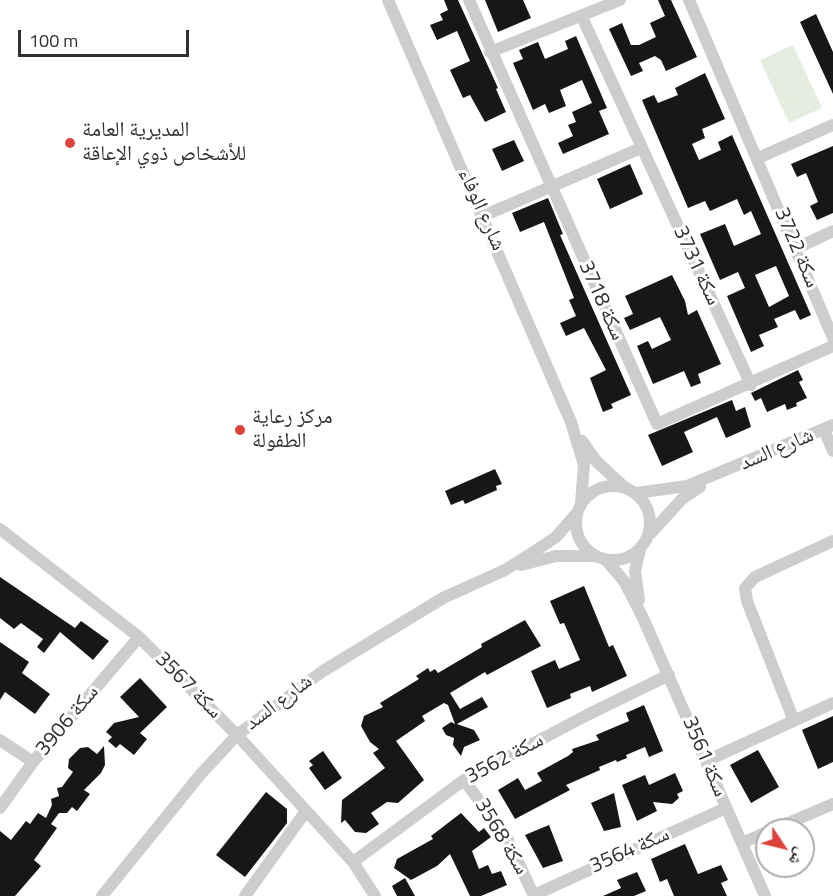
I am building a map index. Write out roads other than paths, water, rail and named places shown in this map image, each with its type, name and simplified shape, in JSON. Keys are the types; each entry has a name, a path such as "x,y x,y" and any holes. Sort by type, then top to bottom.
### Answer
{"street":[{"name":"شارع الوفاء","path":"388,0 571,422 584,465 579,509"},
{"name":"سكة 3718","path":"469,0 549,187 657,424 751,385 833,346"},
{"path":"490,52 620,0"},
{"name":"سكة 3722","path":"689,0 797,248 833,338"},
{"name":"سكة 3731","path":"582,17 751,385"},
{"path":"758,158 833,125"},
{"path":"483,216 641,148"},
{"path":"797,248 833,231"},
{"name":"شارع الوفاء","path":"571,422 596,461 631,490"},
{"path":"828,428 833,451"},
{"name":"شارع السد","path":"631,490 681,488 721,474 828,428"},
{"name":"شارع السد","path":"643,543 682,499 721,474"},
{"path":"600,488 631,490 649,514 643,543 619,560 601,558 578,538 579,509 600,488"},
{"name":"شارع السد","path":"102,896 200,775 237,735 323,671 443,598 505,570 556,537 579,509"},
{"name":"سكة 3567","path":"0,529 139,637 237,735 353,862 375,896"},
{"path":"794,721 747,601 746,588 755,577 833,541"},
{"name":"سكة 3561","path":"643,543 635,578 644,618"},
{"name":"شارع السد","path":"505,570 556,556 601,558"},
{"name":"سكة 3561","path":"601,558 624,582 644,618 765,896"},
{"name":"سكة 3906","path":"0,808 33,762 139,637"},
{"name":"سكة 3562","path":"353,862 464,780 669,675"},
{"path":"706,761 833,703"},
{"path":"0,740 33,762"},
{"name":"سكة 3568","path":"464,780 507,838 534,895"},
{"path":"800,818 833,804"},
{"name":"سكة 3564","path":"534,895 726,808"},
{"path":"245,896 306,811"},
{"path":"742,843 755,837"}],"place":[{"name":"المديرية العامة للأشخاص ذوي الإعاقة","path":"70,143"},
{"name":"مركز رعاية الطفولة","path":"240,430"}]}
